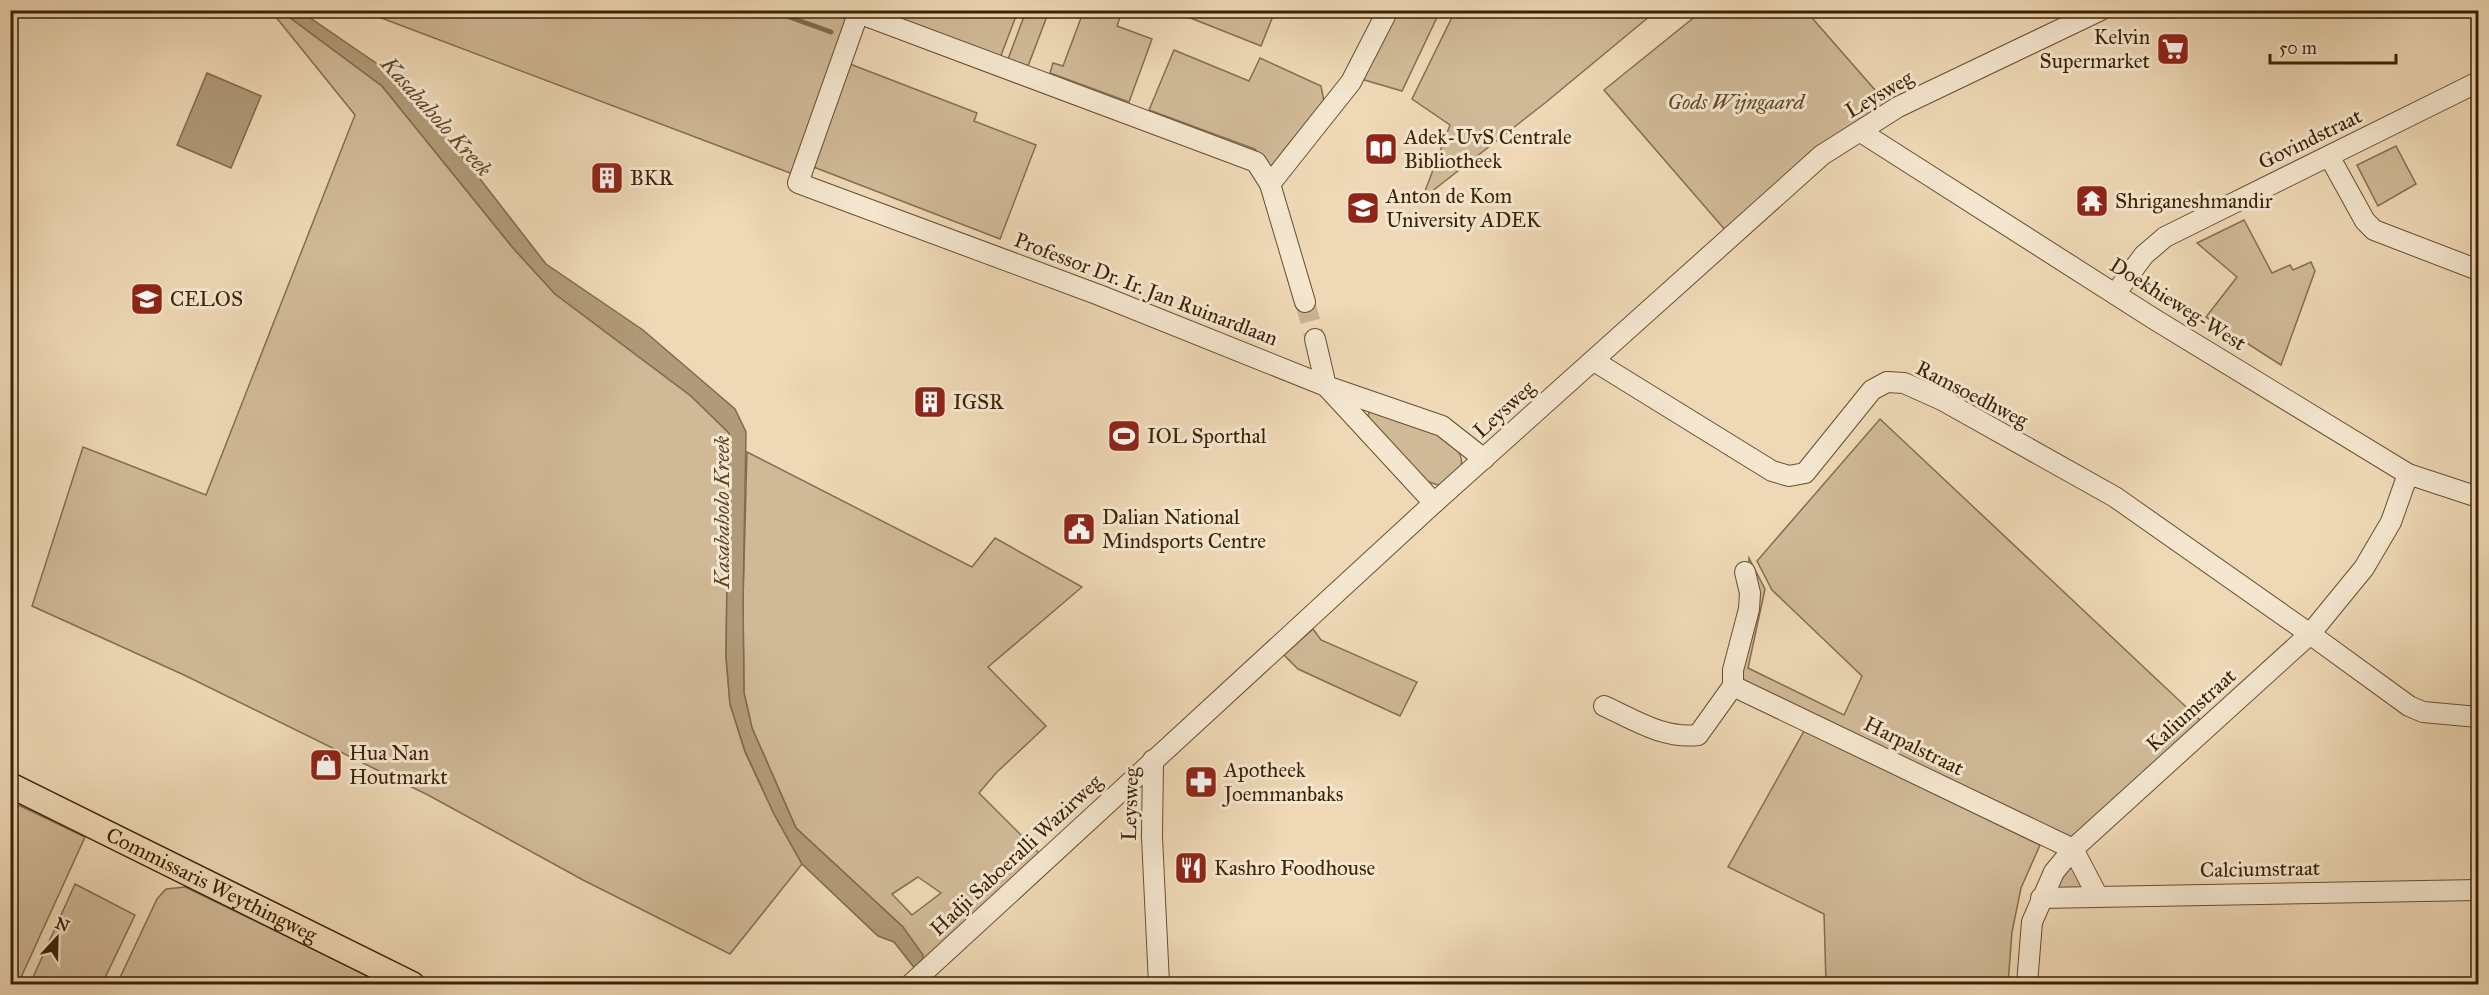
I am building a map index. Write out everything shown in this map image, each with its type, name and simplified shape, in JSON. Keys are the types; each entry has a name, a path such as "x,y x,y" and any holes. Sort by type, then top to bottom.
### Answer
{"main road":[{"name":"Commissaris Weythingweg","path":"10,786 412,984"}],"street":[{"path":"1270,183 1351,82 1388,10"},
{"name":"Leysweg","path":"1159,984 1152,837 1153,760 1434,503 1822,155 1898,107 2101,10"},
{"path":"854,12 1256,162 1270,183 1305,302"},
{"name":"Professor Dr. Ir. Jan Ruinardlaan","path":"854,12 798,183 1100,295 1326,386 1434,503"},
{"name":"Govindstraat","path":"2115,294 2144,255 2165,237 2478,82"},
{"name":"Doekhieweg-West","path":"1861,132 2115,294 2408,474 2478,497"},
{"path":"2329,156 2365,221 2374,230 2478,270"},
{"path":"1315,339 1326,386 1442,426 1484,459"},
{"name":"Ramsoedhweg","path":"1594,361 1772,471 1789,476 1804,473 1872,390 1887,382 1904,383 1942,400 2115,497 2409,706 2423,712 2478,717"},
{"name":"Kaliumstraat","path":"2027,984 2032,922 2054,872 2073,849 2310,634 2364,568 2391,522 2408,474"},
{"path":"1604,706 1657,731 1680,737 1698,735 1733,686 1733,670 1749,609 1750,593 1745,572"},
{"name":"Harpalstraat","path":"1733,686 2073,849"},
{"name":"Hadji Saboeralli Wazirweg","path":"912,984 1153,760"},
{"path":"2073,849 2097,896"},
{"name":"Calciumstraat","path":"2041,898 2478,890"}],"green space":[{"path":"826,10 850,19 798,176 363,11"},
{"path":"1084,10 1122,11 1117,26 1152,39 1129,102 1050,73 1053,63 1063,66"},
{"path":"1179,10 1275,11 1261,46 1178,13"},
{"path":"1455,10 1656,11 1545,103 1422,199 1450,125 1412,99"},
{"path":"271,11 281,11 382,86 513,248 555,294 691,396 729,433 726,656 730,704 745,752 774,814 802,864 730,954 583,880 428,795 184,675 32,606 83,447 206,495 355,115"},
{"path":"896,11 1018,11 1000,58 894,18"},
{"path":"1026,11 1049,11 1028,66 1008,59"},
{"path":"1397,11 1440,11 1402,91 1361,79"},
{"name":"Gods Wijngaard","path":"1702,11 1806,11 1889,106 1726,231 1604,90"},
{"path":"1174,50 1249,81 1260,58 1321,86 1325,106 1271,172 1255,149 1149,110"},
{"path":"850,64 977,113 974,121 1036,145 1000,239 811,166"},
{"path":"2396,146 2416,184 2378,206 2357,165"},
{"path":"2244,220 2272,273 2290,265 2293,270 2311,262 2315,271 2281,365 2206,317 2237,277 2197,243"},
{"path":"1371,409 1446,438 1458,451 1462,464 1461,469 1441,486 1426,481 1371,421 1368,415"},
{"path":"1880,419 2201,721 2071,840 1741,678 1749,558 1765,589 1748,668 1844,715 1862,676 1772,590 1757,561"},
{"path":"747,452 972,567 995,538 1082,587 988,667 1046,726 996,773 979,793 1041,855 923,965 903,927 796,828 752,728 744,693 743,601","holes":["918,877 941,893 912,915 892,894"]},
{"path":"1313,629 1321,640 1417,682 1400,716 1298,669 1284,655"},
{"path":"1804,731 2040,845 2021,888 2012,932 2008,984 1826,984 1824,914 1728,867"},
{"path":"10,801 85,837 18,984 10,984"},
{"path":"2071,866 2077,867 2083,890 2057,889 2061,870"},
{"path":"75,884 135,915 102,984 30,984"},
{"path":"185,887 385,984 117,984 157,899 166,889"}],"shaded area":[{"path":"281,11 300,11 379,65 412,95 546,264 643,330 735,409 746,432 744,693 752,728 796,828 903,927 923,955 923,965 916,970 894,942 878,936 802,864 774,814 745,751 730,704 726,656 729,433 691,396 555,294 513,248 382,86"},
{"path":"207,73 261,96 231,168 177,145"}],"waterway":[{"path":"770,10 831,32"}],"tunnel":[{"path":"1305,302 1315,339"}],"place":[{"name":"Kelvin Supermarket","path":"2173,49"},
{"name":"Adek-UvS Centrale Bibliotheek","path":"1381,149"},
{"name":"BKR","path":"607,178"},
{"name":"Shriganeshmandir","path":"2092,201"},
{"name":"Anton de Kom University ADEK","path":"1363,208"},
{"name":"CELOS","path":"147,299"},
{"name":"IGSR","path":"930,402"},
{"name":"IOL Sporthal","path":"1124,436"},
{"name":"Dalian National Mindsports Centre","path":"1079,529"},
{"name":"Hua Nan Houtmarkt","path":"326,765"},
{"name":"Apotheek Joemmanbaks","path":"1201,782"},
{"name":"Kashro Foodhouse","path":"1191,868"}],"water label":[{"name":"Kasabaholo Kreek","path":"437,116"},
{"name":"Kasabaholo Kreek","path":"721,512"}]}
